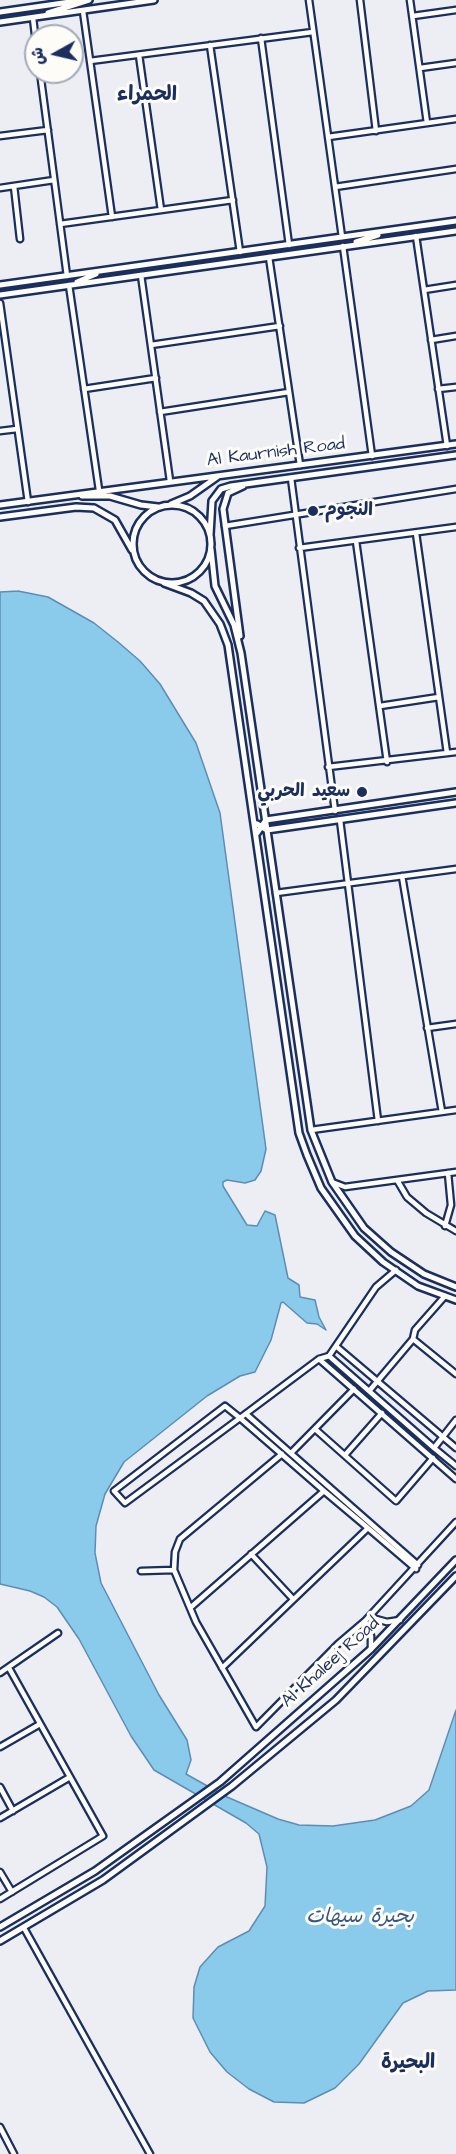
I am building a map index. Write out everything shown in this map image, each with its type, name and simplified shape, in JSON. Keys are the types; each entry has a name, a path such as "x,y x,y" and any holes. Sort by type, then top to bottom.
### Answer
{"street":[{"path":"0,12 84,0"},
{"path":"33,18 89,0"},
{"path":"109,7 129,0"},
{"path":"0,22 154,0"},
{"path":"309,0 342,237"},
{"path":"360,0 376,131"},
{"path":"410,0 427,123"},
{"path":"412,16 456,10"},
{"path":"83,11 112,217"},
{"path":"33,18 34,24"},
{"path":"90,61 313,32"},
{"path":"261,38 289,245"},
{"path":"210,45 240,252"},
{"path":"139,55 161,210"},
{"path":"420,68 456,63"},
{"path":"42,84 67,276"},
{"path":"328,137 456,119"},
{"path":"0,136 48,130"},
{"path":"335,187 456,169"},
{"path":"0,188 54,180"},
{"path":"14,186 20,239"},
{"path":"60,224 233,200"},
{"path":"0,285 456,221"},
{"path":"343,246 391,230"},
{"path":"0,295 456,231"},
{"path":"416,236 447,446"},
{"path":"343,246 372,456"},
{"path":"269,257 300,465"},
{"path":"69,285 103,271"},
{"path":"141,275 170,481"},
{"path":"69,285 99,490"},
{"path":"424,290 456,285"},
{"path":"0,303 28,502"},
{"path":"151,345 280,326"},
{"path":"431,340 456,336"},
{"path":"0,366 8,365"},
{"path":"84,389 156,378"},
{"path":"438,389 456,387"},
{"path":"160,412 289,392"},
{"path":"0,431 18,429"},
{"name":"Al Kaurnish Road","path":"64,497 99,490 456,444"},
{"name":"Al Kaurnish Road","path":"210,535 210,512 215,497 226,487 456,455"},
{"path":"0,505 64,497 110,496 141,505 160,507 190,496 209,481 224,474"},
{"path":"291,478 334,811"},
{"path":"247,484 226,496 223,509 241,653 311,1130 332,1182 364,1228 391,1252 424,1274 456,1287"},
{"path":"225,526 456,489"},
{"path":"169,505 189,509 199,515 210,535 215,586 234,625 241,653"},
{"path":"0,517 76,507 94,508 115,520 145,573 191,593 204,602 224,633 231,657 299,1133 321,1188 355,1236 418,1286 456,1300"},
{"path":"134,553 135,530 141,520 160,507"},
{"path":"299,548 456,528"},
{"path":"416,533 447,753"},
{"path":"356,541 387,762"},
{"path":"164,583 177,583 200,572 211,549"},
{"path":"380,706 439,697"},
{"path":"328,767 387,762 456,752"},
{"path":"256,838 259,827 266,820 456,792"},
{"path":"254,817 259,827 267,830 456,803"},
{"path":"340,820 346,884 378,1121"},
{"path":"276,893 456,869"},
{"path":"402,876 442,1112"},
{"path":"427,1028 456,1024"},
{"path":"311,1130 456,1110"},
{"path":"332,1182 345,1187 456,1172"},
{"path":"445,1226 451,1205 448,1173"},
{"path":"397,1180 407,1197 445,1226 456,1231"},
{"path":"396,1270 376,1287 329,1356 319,1359 246,1414 240,1418 125,1503 114,1491 225,1406 240,1418 368,1528 417,1567"},
{"path":"370,1390 413,1339 415,1330 445,1296"},
{"path":"413,1339 456,1374"},
{"path":"337,1347 456,1448"},
{"path":"329,1356 456,1466"},
{"path":"319,1359 456,1479"},
{"path":"291,1453 354,1389"},
{"path":"345,1455 382,1413"},
{"path":"246,1414 417,1567"},
{"path":"434,1448 456,1420"},
{"path":"315,1429 396,1501 433,1458"},
{"path":"282,1454 180,1539 175,1552 174,1570 190,1608 256,1727 338,1644 367,1619 456,1522"},
{"path":"190,1608 324,1491"},
{"path":"222,1668 368,1528"},
{"path":"251,1554 293,1599"},
{"name":"Al Khaleej Road","path":"0,1928 85,1877 220,1782 371,1649 456,1560"},
{"path":"141,1571 174,1570"},
{"path":"0,1941 103,1880 232,1786 350,1686 456,1576"},
{"path":"367,1619 387,1622 400,1620"},
{"path":"367,1619 371,1649"},
{"path":"0,1673 58,1633"},
{"path":"0,1899 102,1836 9,1668"},
{"path":"0,1747 40,1724"},
{"path":"0,1818 70,1777"},
{"path":"0,1787 14,1811"},
{"path":"0,1872 12,1892"},
{"path":"24,1928 150,2154"},
{"path":"0,2127 14,2154"}],"water":[{"name":"بحيرة سيهات","path":"18,591 48,597 94,623 118,642 140,661 160,684 196,743 220,813 266,1149 261,1171 255,1180 245,1183 227,1180 223,1182 223,1186 247,1225 257,1226 265,1211 275,1215 288,1278 299,1285 300,1297 315,1300 319,1317 326,1330 317,1324 307,1323 283,1302 281,1303 271,1340 255,1372 240,1376 207,1396 124,1462 105,1494 96,1526 95,1553 101,1583 159,1695 187,1740 191,1760 186,1774 227,1797 278,1819 299,1825 333,1826 375,1820 411,1806 429,1790 456,1710 456,1990 428,1991 403,2003 359,2064 335,2088 304,2103 274,2102 249,2089 227,2072 210,2052 193,2018 194,1987 200,1967 218,1947 249,1931 265,1906 267,1867 259,1834 246,1823 154,1770 131,1736 79,1639 57,1607 44,1597 30,1591 0,1584 0,592"}],"place":[{"name":"النجوم","path":"313,511"},
{"name":"سعيد الحربي","path":"362,792"}],"district":[{"name":"الحمراء","path":"147,96"},
{"name":"البحيرة","path":"408,2064"}]}
